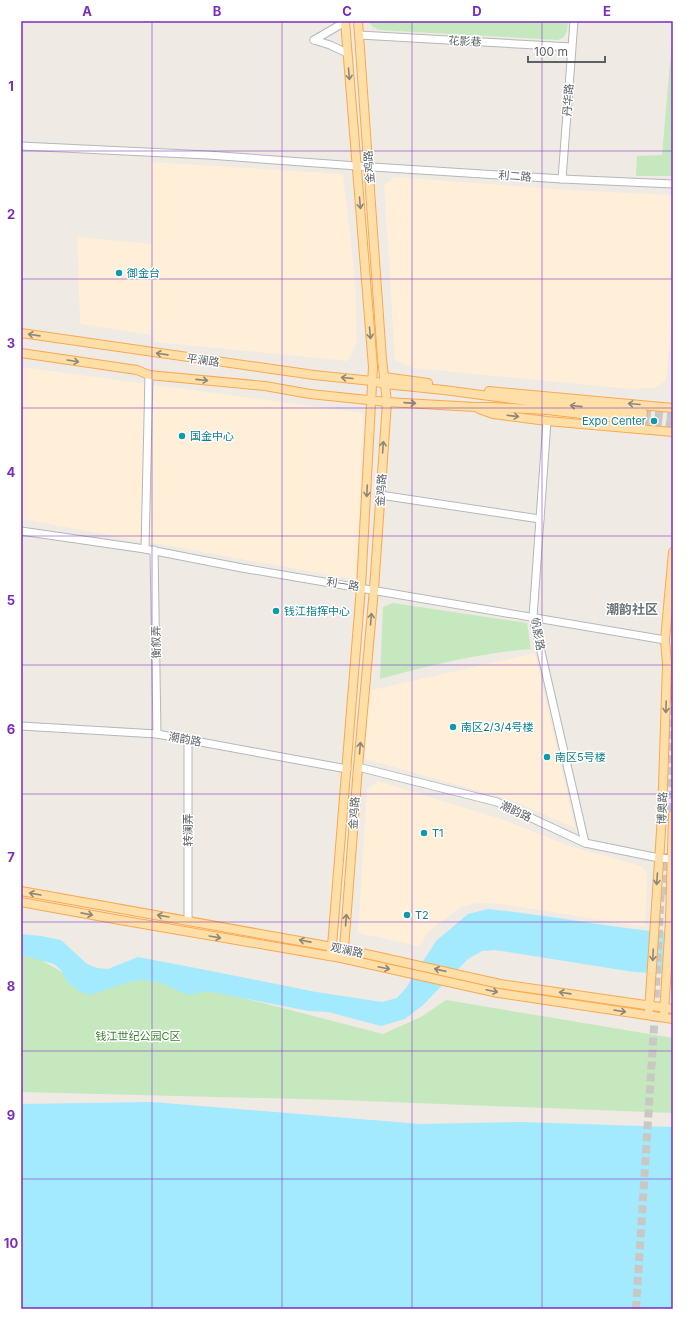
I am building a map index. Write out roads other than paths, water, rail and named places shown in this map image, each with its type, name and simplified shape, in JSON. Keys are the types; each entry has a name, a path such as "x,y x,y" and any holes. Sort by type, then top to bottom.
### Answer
{"main road":[{"name":"金鸡路","path":"341,958 344,949 374,589 387,402 358,21"},
{"name":"金鸡路","path":"330,956 347,769 361,587 373,367 345,22"},
{"name":"平澜路","path":"21,333 314,375 385,381"},
{"name":"平澜路","path":"21,353 137,370 149,374 265,386 310,394 387,402 475,408"},
{"path":"385,381 673,408"},
{"path":"385,381 643,417 492,407 475,408"},
{"path":"475,408 493,414 547,421 673,432"},
{"name":"博奥路","path":"649,1015 662,816 667,671 665,640 673,552"},
{"name":"博奥路","path":"664,1018 669,1009 666,992 671,915 673,815"},
{"name":"观澜路","path":"21,891 332,946 500,984 669,1009"},
{"name":"观澜路","path":"21,902 127,922 341,958 498,992 673,1019"}],"street":[{"name":"丹华路","path":"562,180 574,21"},
{"path":"345,22 314,40 330,45 347,53"},
{"name":"花影巷","path":"359,34 571,47"},
{"name":"利二路","path":"21,146 208,155 562,180 673,184"},
{"path":"145,549 149,374"},
{"name":"帆影路","path":"547,421 533,617 585,843"},
{"path":"380,494 540,518"},
{"name":"利一路","path":"21,532 154,550 242,568 374,589 665,640"},
{"name":"衡叙弄","path":"154,550 157,734"},
{"name":"潮韵路","path":"21,726 157,734 347,769"},
{"name":"转澜弄","path":"188,739 188,920"},
{"name":"潮韵路","path":"358,767 497,802 585,843 659,858 672,859"}],"water":[{"path":"488,909 673,933 673,974 634,972 495,950 482,951 468,959 423,1005 405,1019 381,1026 328,1012 309,1011 207,991 191,995 183,993 162,983 140,980 129,982 90,995 79,991 69,984 61,970 54,964 25,956 21,958 21,934 41,936 61,940 87,964 97,968 108,969 138,957 316,992 382,1002 397,998 406,988 436,941 468,914"},
{"path":"152,1102 420,1124 520,1122 673,1127 673,1309 21,1309 21,1104"}],"tunnel":[{"path":"643,413 673,416"},
{"path":"642,421 673,424"},
{"path":"668,763 673,658"},
{"path":"670,823 673,757"},
{"path":"666,895 668,853"},
{"path":"636,1309 655,1011 661,887"}],"place":[{"name":"御金台","path":"119,273"},
{"name":"Expo Center","path":"654,421"},
{"name":"国金中心","path":"182,436"},
{"name":"钱江指挥中心","path":"276,611"},
{"name":"南区2/3/4号楼","path":"453,727"},
{"name":"南区5号楼","path":"547,757"},
{"name":"T1","path":"424,833"},
{"name":"T2","path":"407,915"}],"district":[{"name":"潮韵社区","path":"632,609"}],"park label":[{"name":"钱江世纪公园C区","path":"138,1036"}]}
